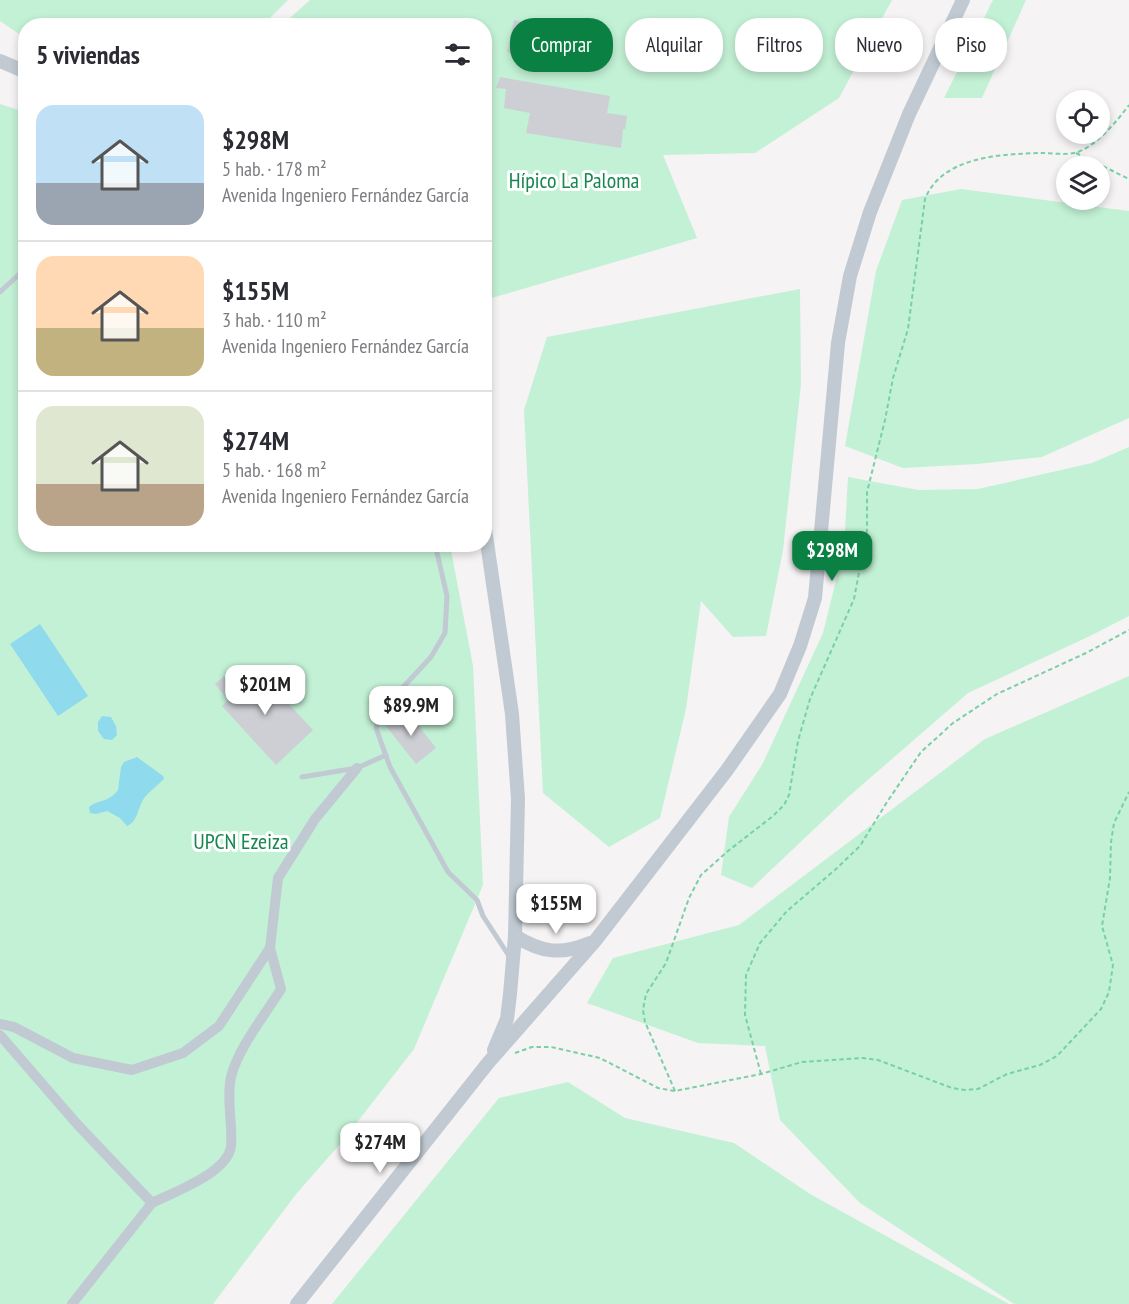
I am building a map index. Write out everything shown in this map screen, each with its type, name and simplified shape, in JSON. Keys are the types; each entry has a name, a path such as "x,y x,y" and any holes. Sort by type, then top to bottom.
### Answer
{"street":[{"path":"297,1304 488,1063 595,940 727,770 780,694 800,646 815,598 838,343 850,276 870,212 909,114 963,0"},
{"path":"0,61 18,69"},
{"path":"488,552 512,714 519,799 515,936 507,1019 488,1063"},
{"path":"72,1304 152,1203 198,1181 223,1163 231,1148 228,1101 231,1076 240,1055 280,989 270,948 278,878 315,819 357,768"},
{"path":"515,936 531,946 553,951 574,949 595,940"},
{"path":"0,1024 15,1027 73,1058 132,1070 183,1053 219,1026 270,948"},
{"path":"0,1035 77,1124 152,1203"}],"lane":[{"path":"0,292 18,275"},
{"path":"437,552 447,596 445,633 431,657 381,710 376,728 390,767 448,872 477,900 483,916 513,963"},
{"path":"302,777 357,768 386,755"}],"path":[{"path":"1076,153 1096,141 1114,126 1129,105"},
{"path":"675,1091 645,1022 643,1010 646,994 666,963 689,898 701,875 728,850 773,816 784,805 789,795 798,741 810,699 854,599 867,530 867,492 893,378 908,329 925,199 930,187 945,173 990,156 1076,153 1129,179"},
{"path":"761,1074 745,1015 746,975 760,943 787,911 860,846 921,752 953,723 997,694 1086,653 1129,630"},
{"path":"510,1055 532,1047 551,1047 600,1058 658,1088 675,1091 761,1074 802,1062 863,1058 878,1060 952,1088 965,1090 978,1089 1007,1074 1041,1065 1057,1056 1101,1009 1109,992 1113,965 1102,926 1110,878 1114,823 1129,792"}],"green space":[{"path":"0,0 288,0 270,18 18,18 18,33 0,21"},
{"name":"Hípico La Paloma","path":"310,0 892,0 882,18 835,18 835,72 853,72 839,98 755,153 663,155 697,238 492,298 492,18 290,18"},
{"path":"993,0 1026,0 1007,42 1007,18 984,18"},
{"path":"957,72 994,72 982,98 944,98"},
{"name":"UPCN Ezeiza","path":"0,104 18,110 18,552 451,552 473,666 483,885 414,1049 341,1143 297,1193 213,1304 0,1304"},
{"path":"961,189 1056,201 1056,210 1110,209 1129,211 1129,418 1042,457 977,464 903,468 845,446 876,271 902,200"},
{"path":"800,289 801,384 783,550 766,636 733,637 701,601 686,709 660,818 609,847 543,793 524,410 547,337"},
{"path":"1129,447 1129,616 968,693 847,798 752,888 721,875 729,817 763,763 823,633 844,548 848,477 918,490 978,489 1092,463"},
{"path":"1129,676 1129,1304 1014,1304 860,1203 780,1120 765,1046 698,1043 587,1003 613,958 739,925 985,739"},
{"path":"568,1082 625,1118 734,1143 810,1194 1009,1304 332,1304 499,1098"}],"water":[{"path":"40,624 88,696 58,716 10,644"},
{"path":"102,716 111,717 116,726 117,735 112,740 104,739 98,731 98,722"},
{"path":"137,757 164,779 142,801 134,821 127,826 120,818 107,811 90,813 89,807 111,797 118,790 121,767 124,762"}],"building":[{"path":"500,77 610,96 607,113 627,116 621,148 526,133 530,113 504,108 506,89 496,88"},
{"path":"258,671 313,730 276,765 222,706 228,700 215,684 224,676 237,692"},
{"path":"407,711 436,748 416,764 386,726"}]}
